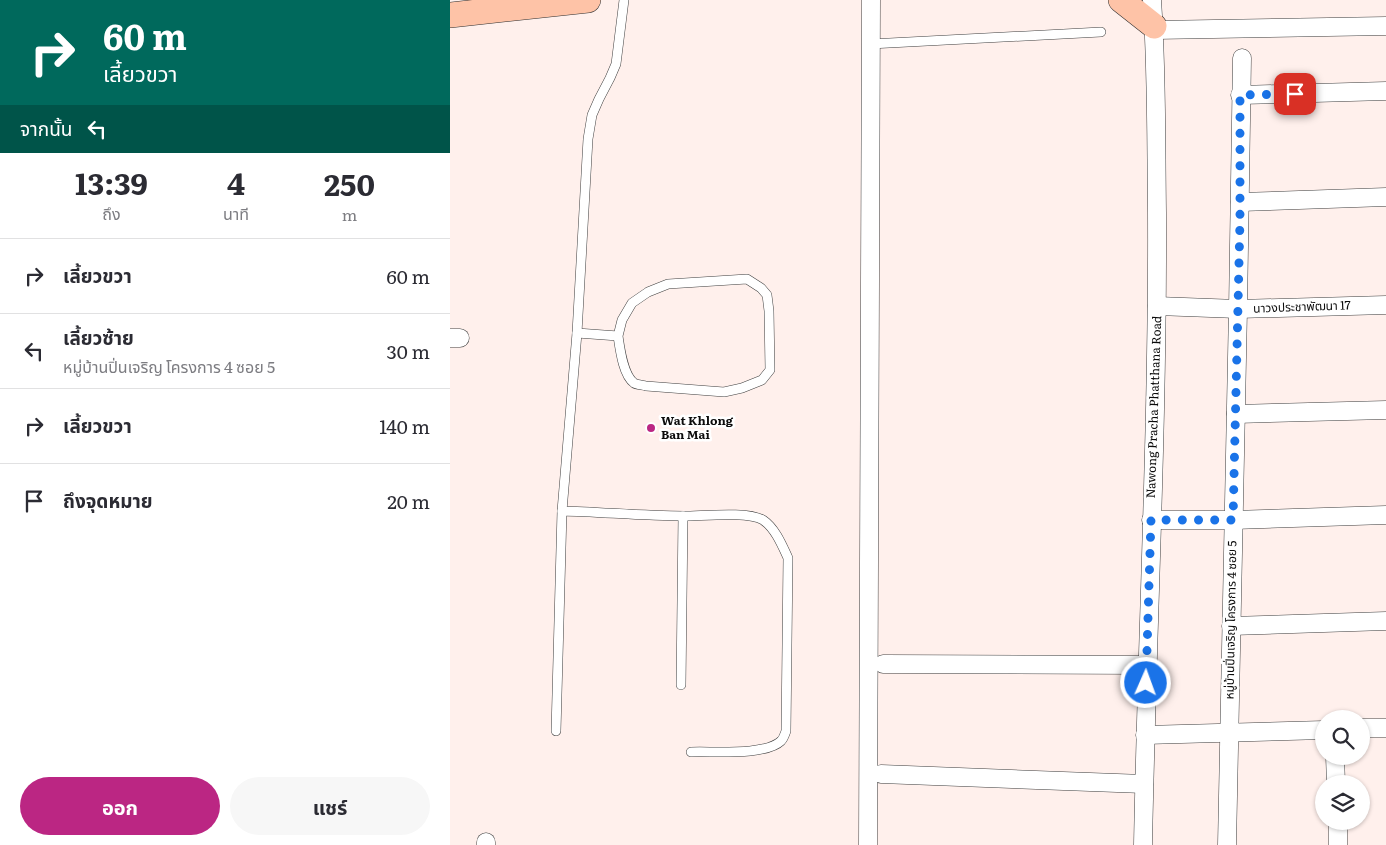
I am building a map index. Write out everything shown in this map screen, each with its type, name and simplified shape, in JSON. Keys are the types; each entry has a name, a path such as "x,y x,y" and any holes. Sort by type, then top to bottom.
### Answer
{"street":[{"path":"450,15 588,0"},
{"path":"868,845 871,0"},
{"path":"1121,0 1154,28 1386,26"},
{"name":"Nawong Pracha Phatthana Road","path":"1143,845 1157,306 1154,28 1152,0"},
{"name":"หมู่บ้านปิ่นเจริญ โครงการ 4 ซอย 5","path":"1227,845 1242,58"},
{"path":"1240,95 1386,91"},
{"path":"1240,202 1386,196"},
{"name":"นาวงประชาพัฒนา 17","path":"1157,306 1238,309 1386,305"},
{"path":"1236,414 1386,410"},
{"path":"1151,520 1386,516"},
{"path":"1231,626 1386,622"},
{"path":"883,664 1147,665"},
{"path":"1370,728 1386,728"},
{"path":"1145,735 1315,730"},
{"path":"881,774 1144,784"},
{"path":"1338,830 1338,845"}],"lane":[{"path":"556,731 562,511 577,333 586,165 592,115 616,64 624,0"},
{"path":"870,44 1100,32"},
{"path":"747,279 761,288 767,295 770,370 762,380 742,388 724,392 646,386 634,383 628,374 621,356 618,336 622,320 632,304 648,292 668,284 747,279"},
{"path":"577,333 618,336"},
{"path":"562,511 683,516 737,515 762,519 770,526 788,558 786,731 781,741 770,748 692,752"},
{"path":"681,685 683,516"}],"place":[{"name":"Wat Khlong Ban Mai","path":"651,428"}],"route":[{"path":"1146,683 1151,520 1233,520 1240,220 1240,95 1295,94"}]}
